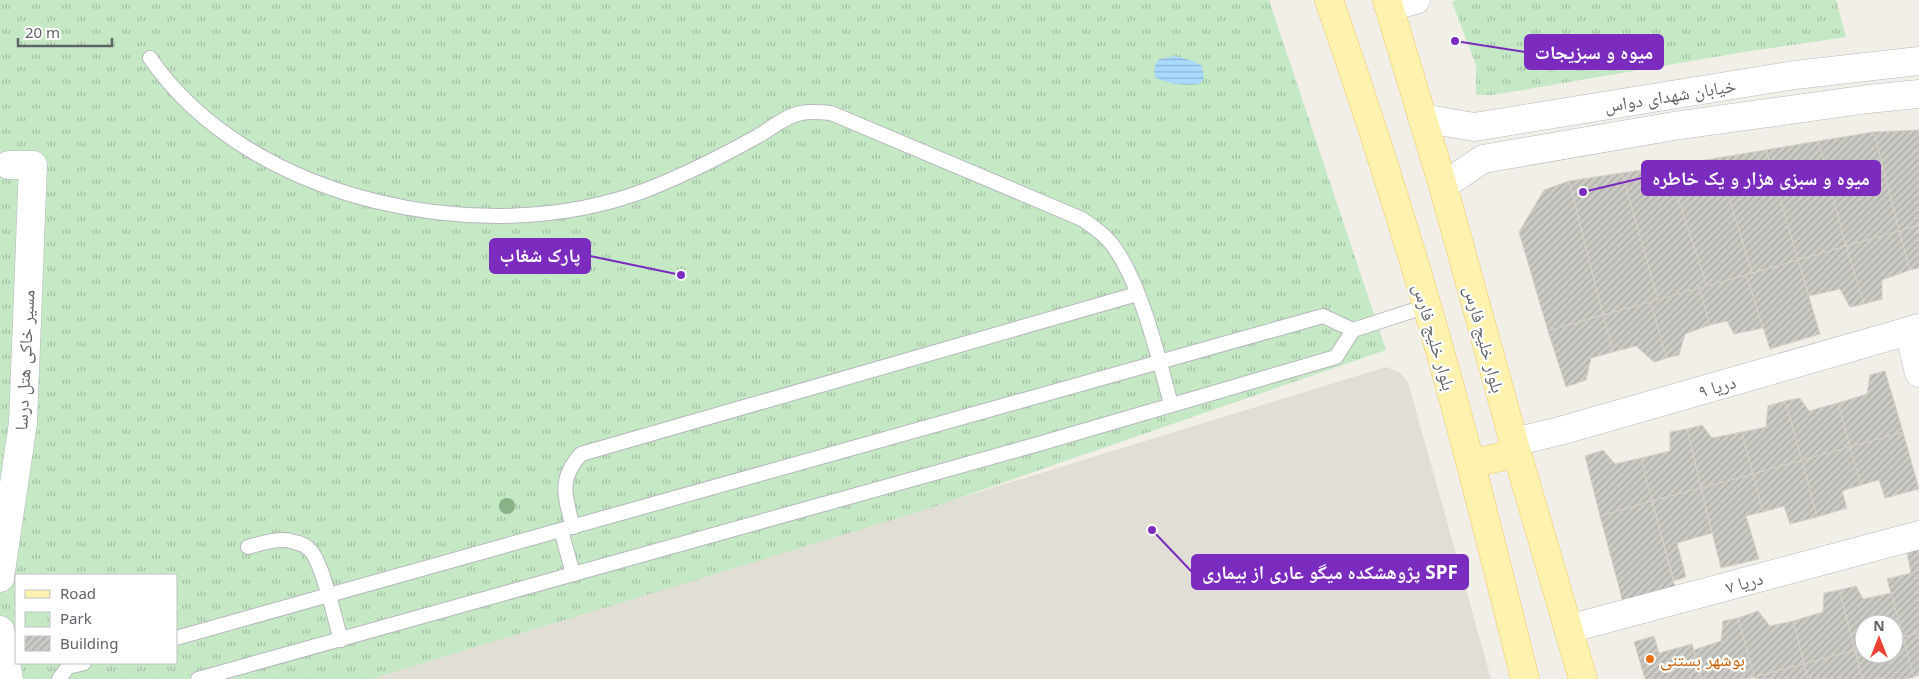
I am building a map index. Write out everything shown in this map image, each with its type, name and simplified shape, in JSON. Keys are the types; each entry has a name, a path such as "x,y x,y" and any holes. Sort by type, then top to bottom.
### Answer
{"main road":[{"name":"بلوار خلیج ‌فارس","path":"1329,0 1364,102 1427,306 1471,464 1526,679"},
{"name":"بلوار خلیج‌ فارس","path":"1388,4 1443,186 1583,679"},
{"path":"1471,464 1516,448"}],"street":[{"path":"1388,4 1416,0"},
{"name":"خیابان شهدای دواس","path":"1422,118 1474,127 1795,75 1919,61"},
{"name":"خیابان شهدای دواس","path":"1443,186 1482,159 1674,126 1868,99 1919,94"},
{"path":"1668,95 1674,126"},
{"name":"مسیر خاکی هتل درسا","path":"0,578 23,423 33,166 9,166"},
{"path":"1914,330 1919,372"},
{"name":"دریا ۹","path":"1516,448 1560,431 1914,330"},
{"name":"دریا ۷","path":"1568,629 1919,535"},
{"path":"0,630 9,679"}],"lane":[{"path":"150,58 175,92 193,109 228,136 266,159 309,178 356,195 399,207 450,214 513,216 540,214 608,202 646,190 709,162 760,135 790,116 818,111 831,113 1082,219 1102,235 1116,249 1137,294 1160,362 1171,404"},
{"path":"573,574 567,529 565,487 569,468 581,454 1137,294"},
{"path":"198,679 1036,445 1336,357 1353,330 1427,306"},
{"path":"178,637 1323,316 1353,330"},
{"path":"248,547 279,541 292,541 303,545 312,552 321,572 341,640"},
{"path":"60,679 68,667 80,664"}],"shaded area":[{"path":"1386,367 1399,372 1408,382 1491,679 371,679"}],"green space":[{"path":"0,0 1269,0 1386,350 921,511 371,679 0,679"},
{"path":"1457,0 1836,0 1846,37 1744,52 1523,90 1491,95 1476,95 1476,65 1452,2"}],"water":[{"path":"1175,56 1193,61 1202,66 1204,79 1199,84 1188,85 1156,78 1154,68 1159,59"}],"building":[{"path":"1919,130 1919,225 1899,231 1874,132"},
{"path":"1874,132 1899,231 1846,246 1818,141"},
{"path":"1818,141 1846,246 1798,260 1766,150"},
{"path":"1766,150 1798,260 1752,273 1717,158"},
{"path":"1717,158 1752,273 1707,286 1667,166"},
{"path":"1667,166 1707,286 1658,300 1622,173"},
{"path":"1622,173 1658,300 1603,315 1569,181"},
{"path":"1569,181 1603,315 1548,331 1519,232 1544,190"},
{"path":"1919,225 1919,268 1910,270 1899,231"},
{"path":"1899,231 1910,270 1882,280 1882,299 1864,304 1846,246"},
{"path":"1846,246 1864,304 1850,307 1840,289 1809,296 1798,260"},
{"path":"1798,260 1820,334 1770,349 1746,275"},
{"path":"1746,275 1763,328 1734,334 1727,321 1710,325 1699,288"},
{"path":"1699,288 1710,325 1685,334 1679,355 1667,358 1650,302"},
{"path":"1650,302 1667,358 1654,362 1636,346 1613,352 1603,315"},
{"path":"1603,315 1613,352 1591,358 1586,380 1566,387 1548,331"},
{"path":"1885,371 1903,432 1850,447 1838,403 1867,394 1870,375"},
{"path":"1800,398 1809,411 1838,403 1850,447 1802,460 1785,401"},
{"path":"1785,401 1802,460 1753,474 1742,432 1766,427 1768,406"},
{"path":"1702,425 1712,438 1742,432 1753,474 1701,488 1687,429"},
{"path":"1687,429 1701,488 1652,501 1641,458 1670,451 1670,432"},
{"path":"1903,432 1919,489 1885,498 1879,480 1861,485 1850,447"},
{"path":"1850,447 1861,485 1842,491 1847,508 1817,517 1802,460"},
{"path":"1603,450 1615,464 1641,458 1652,501 1600,516 1585,456"},
{"path":"1802,460 1817,517 1790,524 1784,506 1763,512 1753,474"},
{"path":"1753,474 1763,512 1746,516 1759,559 1721,568 1701,488"},
{"path":"1701,488 1712,533 1677,543 1686,577 1674,581 1652,501"},
{"path":"1652,501 1676,591 1624,606 1600,516"},
{"path":"1919,545 1919,633 1904,637 1904,614 1897,614 1887,579 1911,573 1906,548"},
{"path":"1856,586 1863,599 1891,593 1897,614 1854,614 1854,646 1839,590"},
{"path":"1839,590 1854,650 1804,664 1793,621 1823,612 1824,593"},
{"path":"1758,611 1770,626 1793,621 1804,664 1754,677 1738,618"},
{"path":"1738,618 1754,677 1748,679 1701,679 1694,650 1721,641 1723,621"},
{"path":"1919,633 1919,675 1914,677 1904,641 1904,637"},
{"path":"1654,636 1659,653 1692,644 1701,679 1645,679 1634,642"},
{"path":"1904,641 1914,677 1906,679 1862,679 1858,664 1904,664"},
{"path":"1854,650 1854,664 1858,664 1862,679 1807,679 1804,664"},
{"path":"1804,664 1807,679 1755,679 1754,677"}],"place":[{"name":"میوه و سبزیجات","path":"1455,41"},
{"name":"میوه‌ و سبزی هزار و یک خاطره","path":"1583,192"},
{"name":"پارک شغاب","path":"681,275"},
{"name":"پژوهشکده میگو عاری از بیماری SPF","path":"1152,530"},
{"name":"بوشهر بستنی","path":"1650,659"}]}
